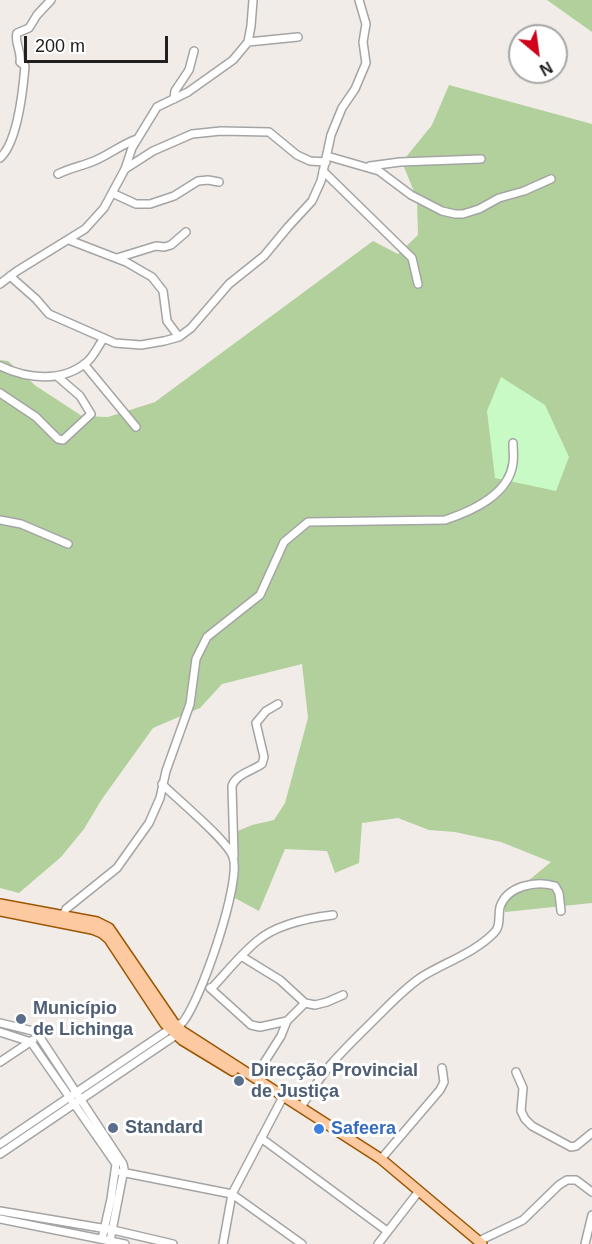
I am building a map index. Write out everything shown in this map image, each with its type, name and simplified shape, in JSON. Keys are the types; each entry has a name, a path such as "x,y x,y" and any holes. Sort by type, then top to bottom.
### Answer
{"main road":[{"path":"0,904 30,913 103,929 109,928 135,972 177,1029 381,1159 481,1243"},
{"path":"0,911 30,913"},
{"path":"177,1029 283,1097"}],"street":[{"path":"0,158 12,137 22,96 25,66 20,62 17,33 29,28 51,0"},
{"path":"0,284 85,229 104,208 125,169 132,148 157,107 189,92 233,60 248,42 253,0"},
{"path":"10,276 49,314 115,343 141,345 179,337 191,328 229,284 264,256 312,201 323,171 331,135 342,108 355,89 366,63 363,42 366,24 359,0"},
{"path":"248,42 298,37"},
{"path":"174,99 175,91 189,70 194,51"},
{"path":"125,169 153,151 192,134 221,131 269,132 297,155 309,161 326,159 366,166 380,171 419,199 442,211 455,214 480,209 499,198 525,191 551,179"},
{"path":"58,174 92,162 138,138"},
{"path":"366,166 400,162 481,159"},
{"path":"323,171 412,258 418,284"},
{"path":"112,194 136,204 150,204 174,196 198,180 219,182"},
{"path":"117,258 156,246 171,245 186,232"},
{"path":"69,240 117,258 145,272 158,283 163,291 167,321 179,337"},
{"path":"0,366 12,372 40,377 58,377 84,364 104,339"},
{"path":"84,364 136,427"},
{"path":"0,393 36,417 58,439 63,440 91,414 80,396 58,377"},
{"path":"61,919 66,909 117,868 154,814 190,704 196,659 207,637 260,595 284,542 308,522 446,519 464,513 483,504 510,475 513,464 513,444"},
{"path":"0,520 21,524 68,544"},
{"path":"0,1154 74,1105 177,1029 192,1009 229,904 234,872 232,786 234,780 262,764 264,757 256,723 266,711 278,704"},
{"path":"162,784 222,840 234,857"},
{"path":"297,1105 332,1063 403,991 423,976 453,961 493,934 498,928 500,908 505,898 513,891 536,884 555,886 559,893 561,911"},
{"path":"212,989 258,939 275,930 310,918 333,915"},
{"path":"241,956 280,980 305,1003 315,1005 343,995"},
{"path":"203,983 251,1025 260,1027 287,1021"},
{"path":"255,1077 281,1036 287,1021 305,1003"},
{"path":"0,1023 33,1031 39,1036 121,1160 124,1166 119,1172 109,1229 110,1241"},
{"path":"9,1034 12,1026"},
{"path":"0,1144 177,1029"},
{"path":"0,1032 30,1042 114,1161 119,1172"},
{"path":"0,1062 39,1036"},
{"path":"381,1159 440,1090 444,1082 442,1068"},
{"path":"516,1072 523,1088 521,1111 532,1126 571,1147 576,1146 592,1133"},
{"path":"223,1244 232,1194 283,1097"},
{"path":"34,1121 39,1128"},
{"path":"12,1136 16,1144"},
{"path":"261,1138 387,1231"},
{"path":"119,1172 232,1194 302,1244"},
{"path":"481,1243 523,1220 567,1180 576,1180 592,1192"},
{"path":"378,1244 419,1191"},
{"path":"0,1211 109,1229 173,1244"},
{"path":"585,1244 592,1215"},
{"path":"0,1219 125,1244"},
{"path":"102,1239 109,1229"}],"green space":[{"path":"547,0 592,0 592,32"},
{"path":"449,85 592,124 592,903 505,912 505,900 551,862 501,842 455,832 429,830 398,818 362,823 359,863 335,873 327,851 285,849 259,911 231,896 233,833 252,825 274,820 285,803 308,718 302,664 222,684 200,708 153,728 102,799 84,829 61,857 19,893 0,888 0,360 8,361 36,386 82,416 108,417 155,402 373,241 398,254 418,235 417,199 402,162 432,125"},
{"path":"501,377 545,405 569,457 556,491 495,478 487,411"}],"place":[{"name":"Município de Lichinga","path":"21,1019"},
{"name":"Direcção Provincial de Justiça","path":"239,1081"},
{"name":"Standard","path":"113,1128"},
{"name":"Safeera","path":"319,1129"}]}
